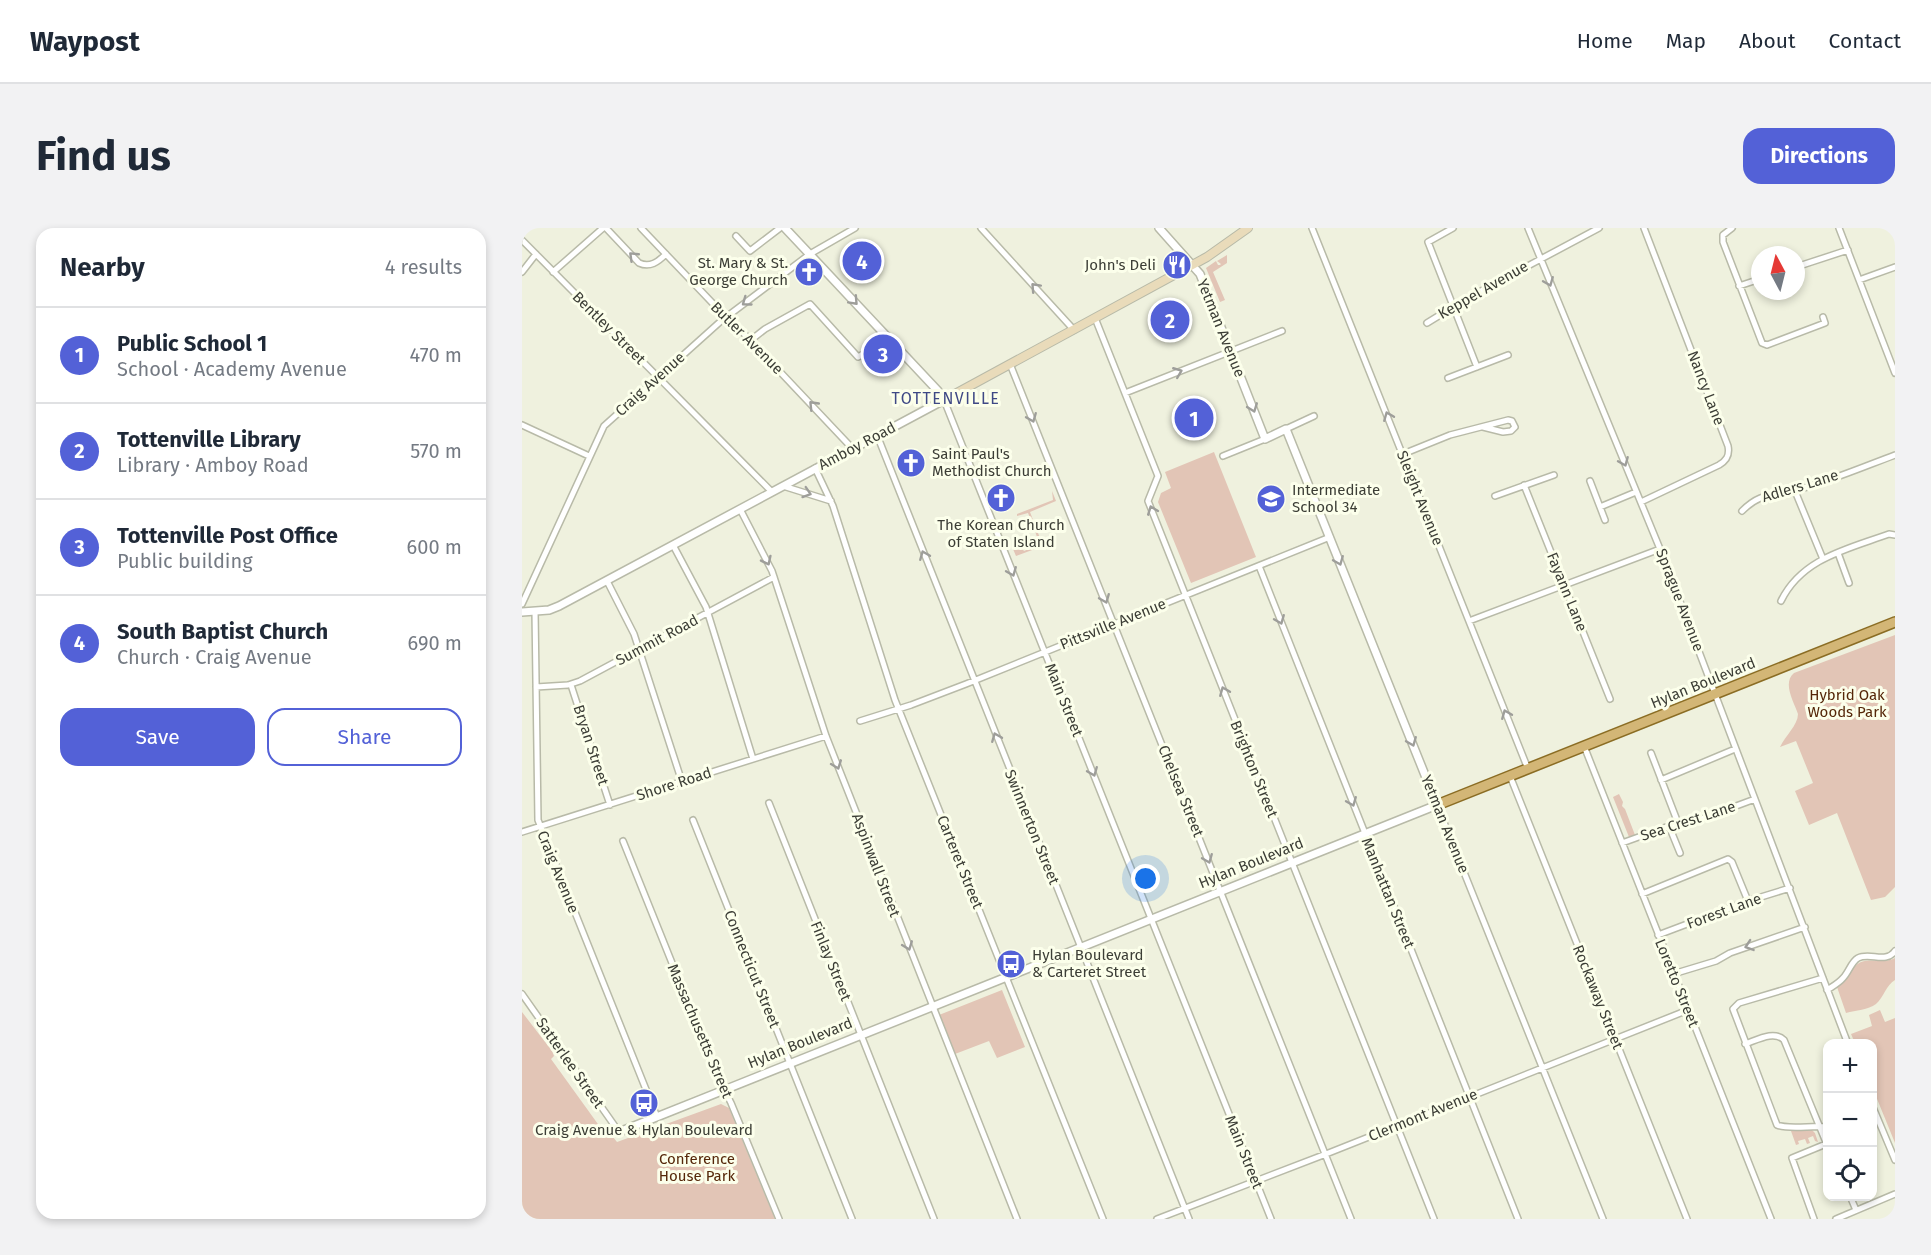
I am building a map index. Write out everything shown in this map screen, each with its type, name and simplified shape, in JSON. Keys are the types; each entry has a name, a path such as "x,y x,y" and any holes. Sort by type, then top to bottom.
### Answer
{"main road":[{"name":"Amboy Road","path":"944,400 1216,252 1248,228"},
{"name":"Hylan Boulevard","path":"1437,805 1895,622"}],"street":[{"path":"553,272 604,228 644,265 656,262 666,254"},
{"name":"Butler Avenue","path":"641,228 751,340 852,448"},
{"path":"736,236 750,251 780,228"},
{"name":"Main Street","path":"785,228 944,400 1271,1219"},
{"name":"Craig Avenue","path":"522,604 603,426 726,316 810,254 855,228"},
{"path":"981,228 1074,330"},
{"name":"Yetman Avenue","path":"1159,228 1200,274 1265,439"},
{"name":"Sleight Avenue","path":"1312,228 1528,768"},
{"path":"1453,228 1428,242 1477,367"},
{"name":"Sprague Avenue","path":"1528,228 1660,549 1846,1039"},
{"name":"Keppel Avenue","path":"1427,323 1540,258 1574,243 1599,228"},
{"name":"Nancy Lane","path":"1641,502 1721,464 1729,453 1644,228"},
{"path":"1732,228 1725,232 1722,239 1763,345 1825,323 1823,317"},
{"path":"1839,228 1889,350 1895,373"},
{"name":"Bentley Street","path":"522,240 772,492"},
{"path":"1805,264 1848,250"},
{"path":"522,272 536,254"},
{"path":"1859,280 1895,267"},
{"path":"1739,286 1751,282"},
{"path":"751,340 770,326 810,304 858,357 890,339"},
{"name":"Brighton Street","path":"1095,318 1158,476 1148,501 1434,1219"},
{"path":"1125,393 1282,331"},
{"path":"1448,378 1508,356"},
{"name":"Chelsea Street","path":"1011,364 1352,1219"},
{"name":"Amboy Road","path":"522,612 554,609 944,400"},
{"path":"1223,456 1314,416"},
{"path":"1403,454 1450,435 1508,420 1515,427 1511,431 1503,432 1483,427"},
{"path":"522,425 589,456"},
{"name":"Yetman Avenue","path":"1286,429 1603,1219"},
{"name":"Swinnerton Street","path":"877,435 1189,1219"},
{"name":"Adlers Lane","path":"1742,511 1751,502 1761,497 1796,491 1895,455"},
{"name":"Carteret Street","path":"815,468 831,501 899,709 1103,1219"},
{"path":"1495,496 1554,474"},
{"path":"1590,481 1605,520"},
{"name":"Fayann Lane","path":"1524,485 1610,699"},
{"path":"783,486 831,501"},
{"path":"1796,491 1823,559"},
{"path":"1600,507 1636,492"},
{"name":"Aspinwall Street","path":"740,509 774,577 826,736 1017,1219"},
{"path":"1781,601 1789,586 1813,564 1889,534 1895,535"},
{"name":"Pittsville Avenue","path":"860,721 974,681 1330,537"},
{"path":"673,545 708,613 753,759"},
{"path":"1469,621 1660,549"},
{"path":"1838,553 1849,583"},
{"name":"Manhattan Street","path":"1259,566 1518,1219"},
{"name":"Summit Road","path":"536,687 572,685 774,577"},
{"path":"607,581 631,625 682,782"},
{"name":"Craig Avenue","path":"534,611 537,809 540,827 657,1117"},
{"name":"Bryan Street","path":"572,685 610,805"},
{"name":"Shore Road","path":"522,832 826,736"},
{"name":"Loretto Street","path":"1584,746 1771,1219"},
{"path":"1661,780 1735,749"},
{"path":"1651,753 1678,823"},
{"name":"Rockaway Street","path":"1510,776 1687,1219"},
{"name":"Sea Crest Lane","path":"1622,843 1678,823 1701,819 1755,799"},
{"name":"Finlay Street","path":"769,803 934,1219"},
{"name":"Hylan Boulevard","path":"618,1132 1437,805"},
{"name":"Connecticut Street","path":"693,820 852,1219"},
{"path":"1669,826 1680,853"},
{"name":"Massachusetts Street","path":"623,841 779,1219"},
{"path":"1642,894 1730,860 1748,901"},
{"name":"Forest Lane","path":"1658,935 1748,901 1790,888"},
{"path":"1673,974 1716,961 1730,952 1805,927"},
{"path":"1827,990 1844,978 1857,959 1886,957 1895,951"},
{"path":"1823,978 1736,1004 1733,1011 1777,1125 1783,1128 1823,1126"},
{"name":"Satterlee Street","path":"522,994 618,1132"},
{"name":"Clermont Avenue","path":"1157,1219 1688,1010"},
{"path":"1745,1044 1770,1035 1782,1037 1823,1136"},
{"path":"1877,1120 1895,1160"},
{"path":"1814,1219 1792,1158 1824,1147"},
{"path":"1836,1219 1895,1194"},
{"path":"1852,1201 1856,1210"}],"green space":[{"path":"1227,255 1227,263 1213,272 1225,300 1220,302 1206,268 1216,261 1220,265 1217,261"},
{"path":"1214,452 1256,557 1191,583 1158,502 1161,493 1171,488 1165,472"},
{"path":"1052,491 1056,501 1030,512 1043,546 1016,556 1013,549 1021,547 1024,551 1036,546 1034,541 1038,540 1035,531 1033,532 1028,513 1017,516 1017,514 1053,500"},
{"name":"Hybrid Oak Woods Park","path":"1895,635 1895,887 1885,897 1871,900 1837,813 1809,825 1795,791 1813,783 1796,741 1780,747 1794,726 1798,714 1789,687 1794,673"},
{"path":"1619,794 1635,835 1629,837 1613,797"},
{"path":"1895,958 1895,980 1879,1001 1869,1008 1846,1013 1837,987 1854,967 1865,961 1887,961"},
{"path":"1002,990 1025,1047 997,1058 989,1041 955,1054 939,1015"},
{"path":"1880,1010 1885,1022 1895,1018 1895,1143 1877,1099 1877,1039 1853,1039 1851,1034 1872,1026 1869,1015"},
{"name":"Conference House Park","path":"522,1012 552,1051 554,1056 551,1059 608,1138 613,1137 617,1142 721,1104 729,1108 775,1219 522,1219"},
{"path":"1812,1130 1818,1142 1813,1136 1808,1138 1810,1143 1807,1144 1805,1139 1798,1141 1799,1144 1796,1145 1791,1131"}],"place":[{"name":"South Baptist Church","path":"862,261"},
{"name":"John's Deli","path":"1177,265"},
{"name":"St. Mary & St. George Church","path":"809,272"},
{"name":"Tottenville Library","path":"1170,320"},
{"name":"Tottenville Post Office","path":"883,354"},
{"name":"Public School 1","path":"1194,418"},
{"name":"Saint Paul's Methodist Church","path":"911,463"},
{"name":"The Korean Church of Staten Island","path":"1001,498"},
{"name":"Intermediate School 34","path":"1271,499"},
{"name":"Hylan Boulevard & Carteret Street","path":"1011,964"},
{"name":"Craig Avenue & Hylan Boulevard","path":"644,1103"}],"district":[{"name":"TOTTENVILLE","path":"946,398"}]}
